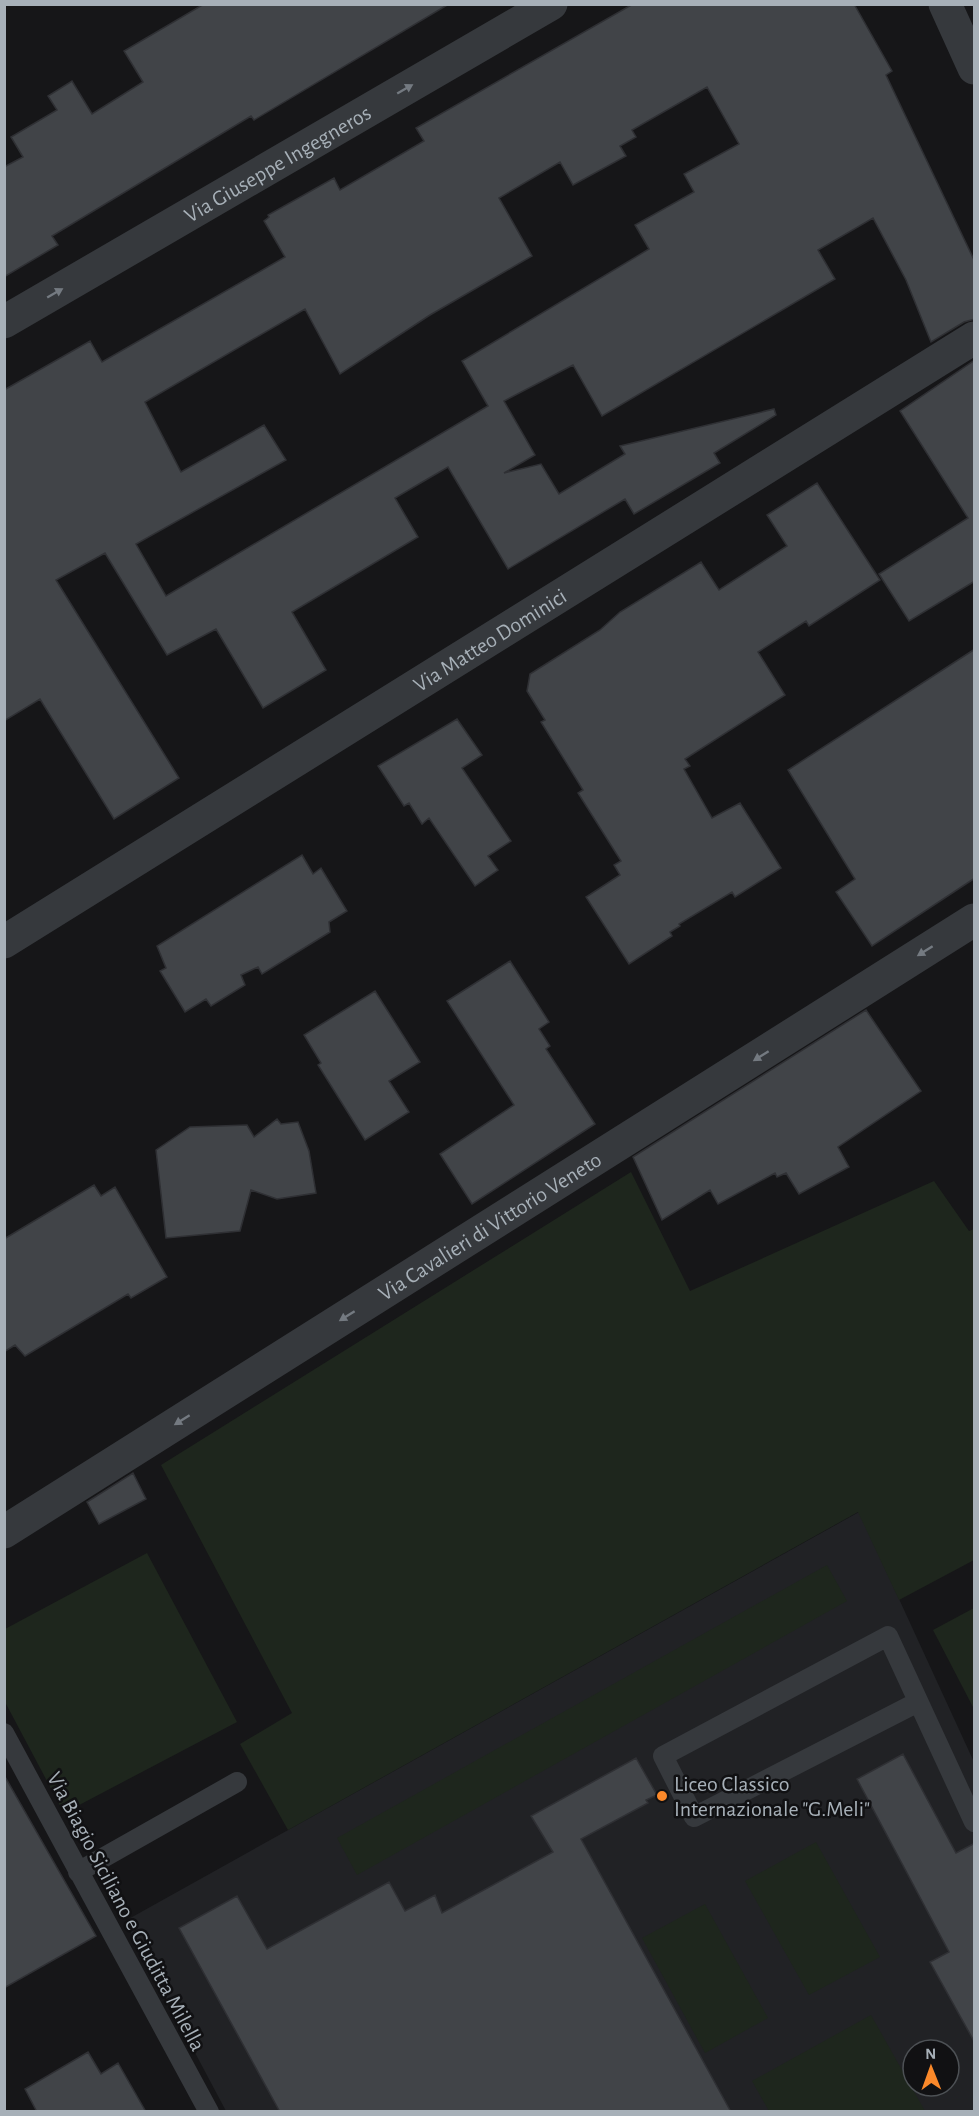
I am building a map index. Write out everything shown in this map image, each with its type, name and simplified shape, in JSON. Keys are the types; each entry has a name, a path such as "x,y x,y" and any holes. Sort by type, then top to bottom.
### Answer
{"street":[{"name":"Via Giuseppe Ingegneros","path":"4,322 551,4"},
{"path":"945,4 974,67"},
{"name":"Via Matteo Dominici","path":"4,942 975,338"},
{"name":"Via Cavalieri di Vittorio Veneto","path":"4,1532 975,920"}],"lane":[{"path":"918,1702 694,1817 663,1756 888,1636 975,1822"},
{"name":"Via Biagio Siciliano e Giuditta Milella","path":"4,1732 209,2112"},
{"path":"78,1872 237,1782"}],"shaded area":[{"path":"631,1172 690,1291 934,1181 969,1231 974,1229 974,1560 899,1600 858,1512 288,1830 240,1744 292,1713 161,1465"},
{"name":"Liceo Classico Internazionale \"G.Meli\"","path":"859,1512 974,1762 974,2111 226,2111 125,1921"},
{"path":"147,1553 237,1722 64,1813 5,1702 5,1629"},
{"path":"827,1565 847,1601 357,1875 337,1838"},
{"path":"974,1608 974,1709 933,1630"},
{"path":"816,1842 880,1957 809,1995 745,1881"},
{"path":"705,1904 768,2018 705,2053 642,1938"},
{"path":"871,2015 901,2068 901,2098 918,2098 925,2111 769,2111 752,2081"}],"building":[{"path":"204,4 449,4 254,120 251,116 52,236 58,245 4,277 4,167 23,157 11,137 57,110 48,96 72,81 92,114 143,82 124,51"},
{"path":"633,4 854,4 892,71 886,75 975,262 975,319 964,322 931,342 906,280 873,218 818,250 835,279 602,416 573,365 504,401 535,455 504,473 541,464 559,494 625,454 620,446 774,409 776,415 714,453 720,463 634,514 625,499 508,569 448,467 395,498 418,537 292,612 326,670 263,708 216,629 167,655 105,553 56,580 179,778 114,819 40,699 4,721 4,390 90,341 102,362 285,257 264,221 269,217 268,215 334,178 340,190 424,141 416,128","holes":["707,87 739,144 684,174 694,192 635,225 649,249 462,361 488,406 166,596 136,544 286,460 264,425 181,472 145,402 305,309 340,374 430,315 532,256 499,198 560,162 573,185 626,156 620,146 636,137 632,130"]},
{"path":"975,360 975,581 909,621 879,574 968,518 900,411"},
{"path":"817,483 880,580 809,626 806,621 758,652 785,695 685,759 690,766 684,769 712,818 740,803 781,868 735,897 732,892 679,924 680,926 670,932 672,936 629,964 586,897 620,875 614,865 621,861 578,793 583,790 541,722 545,720 527,691 530,674 600,630 620,612 701,562 719,590 787,546 767,515"},
{"path":"975,649 975,878 872,946 836,892 855,879 788,770"},
{"path":"457,719 482,755 462,768 511,841 488,856 498,870 475,886 429,818 422,824 409,803 404,806 378,766"},
{"path":"302,855 313,874 321,868 347,911 329,922 330,932 262,974 258,967 241,975 245,985 211,1006 206,999 185,1012 160,971 166,968 157,946"},
{"path":"510,961 549,1022 539,1029 550,1046 546,1049 595,1124 472,1204 440,1154 514,1105 447,1001"},
{"path":"375,991 420,1062 389,1081 409,1112 365,1140 318,1065 321,1063 304,1035"},
{"path":"866,1010 921,1091 838,1147 849,1167 799,1194 786,1173 777,1177 775,1173 718,1204 710,1190 662,1220 633,1157"},
{"path":"277,1119 281,1124 298,1122 309,1151 316,1193 277,1199 251,1190 240,1231 166,1238 156,1150 190,1127 247,1125 254,1137"},
{"path":"94,1185 101,1196 115,1187 167,1277 131,1298 128,1294 25,1356 15,1345 4,1352 4,1239"},
{"path":"133,1473 146,1499 99,1524 87,1502"},
{"path":"903,1754 956,1853 975,1843 975,2043 930,1962 949,1952 857,1779"},
{"path":"636,1758 657,1795 646,1800 648,1803 581,1839 731,2112 280,2112 179,1928 237,1896 267,1949 389,1882 405,1911 435,1895 442,1913 553,1852 531,1816"},
{"path":"4,1775 96,1936 4,1988"},
{"path":"88,2052 101,2074 118,2063 146,2112 37,2112 25,2089"}],"place":[{"name":"Liceo Classico Internazionale \"G.Meli\"","path":"662,1796"}]}
